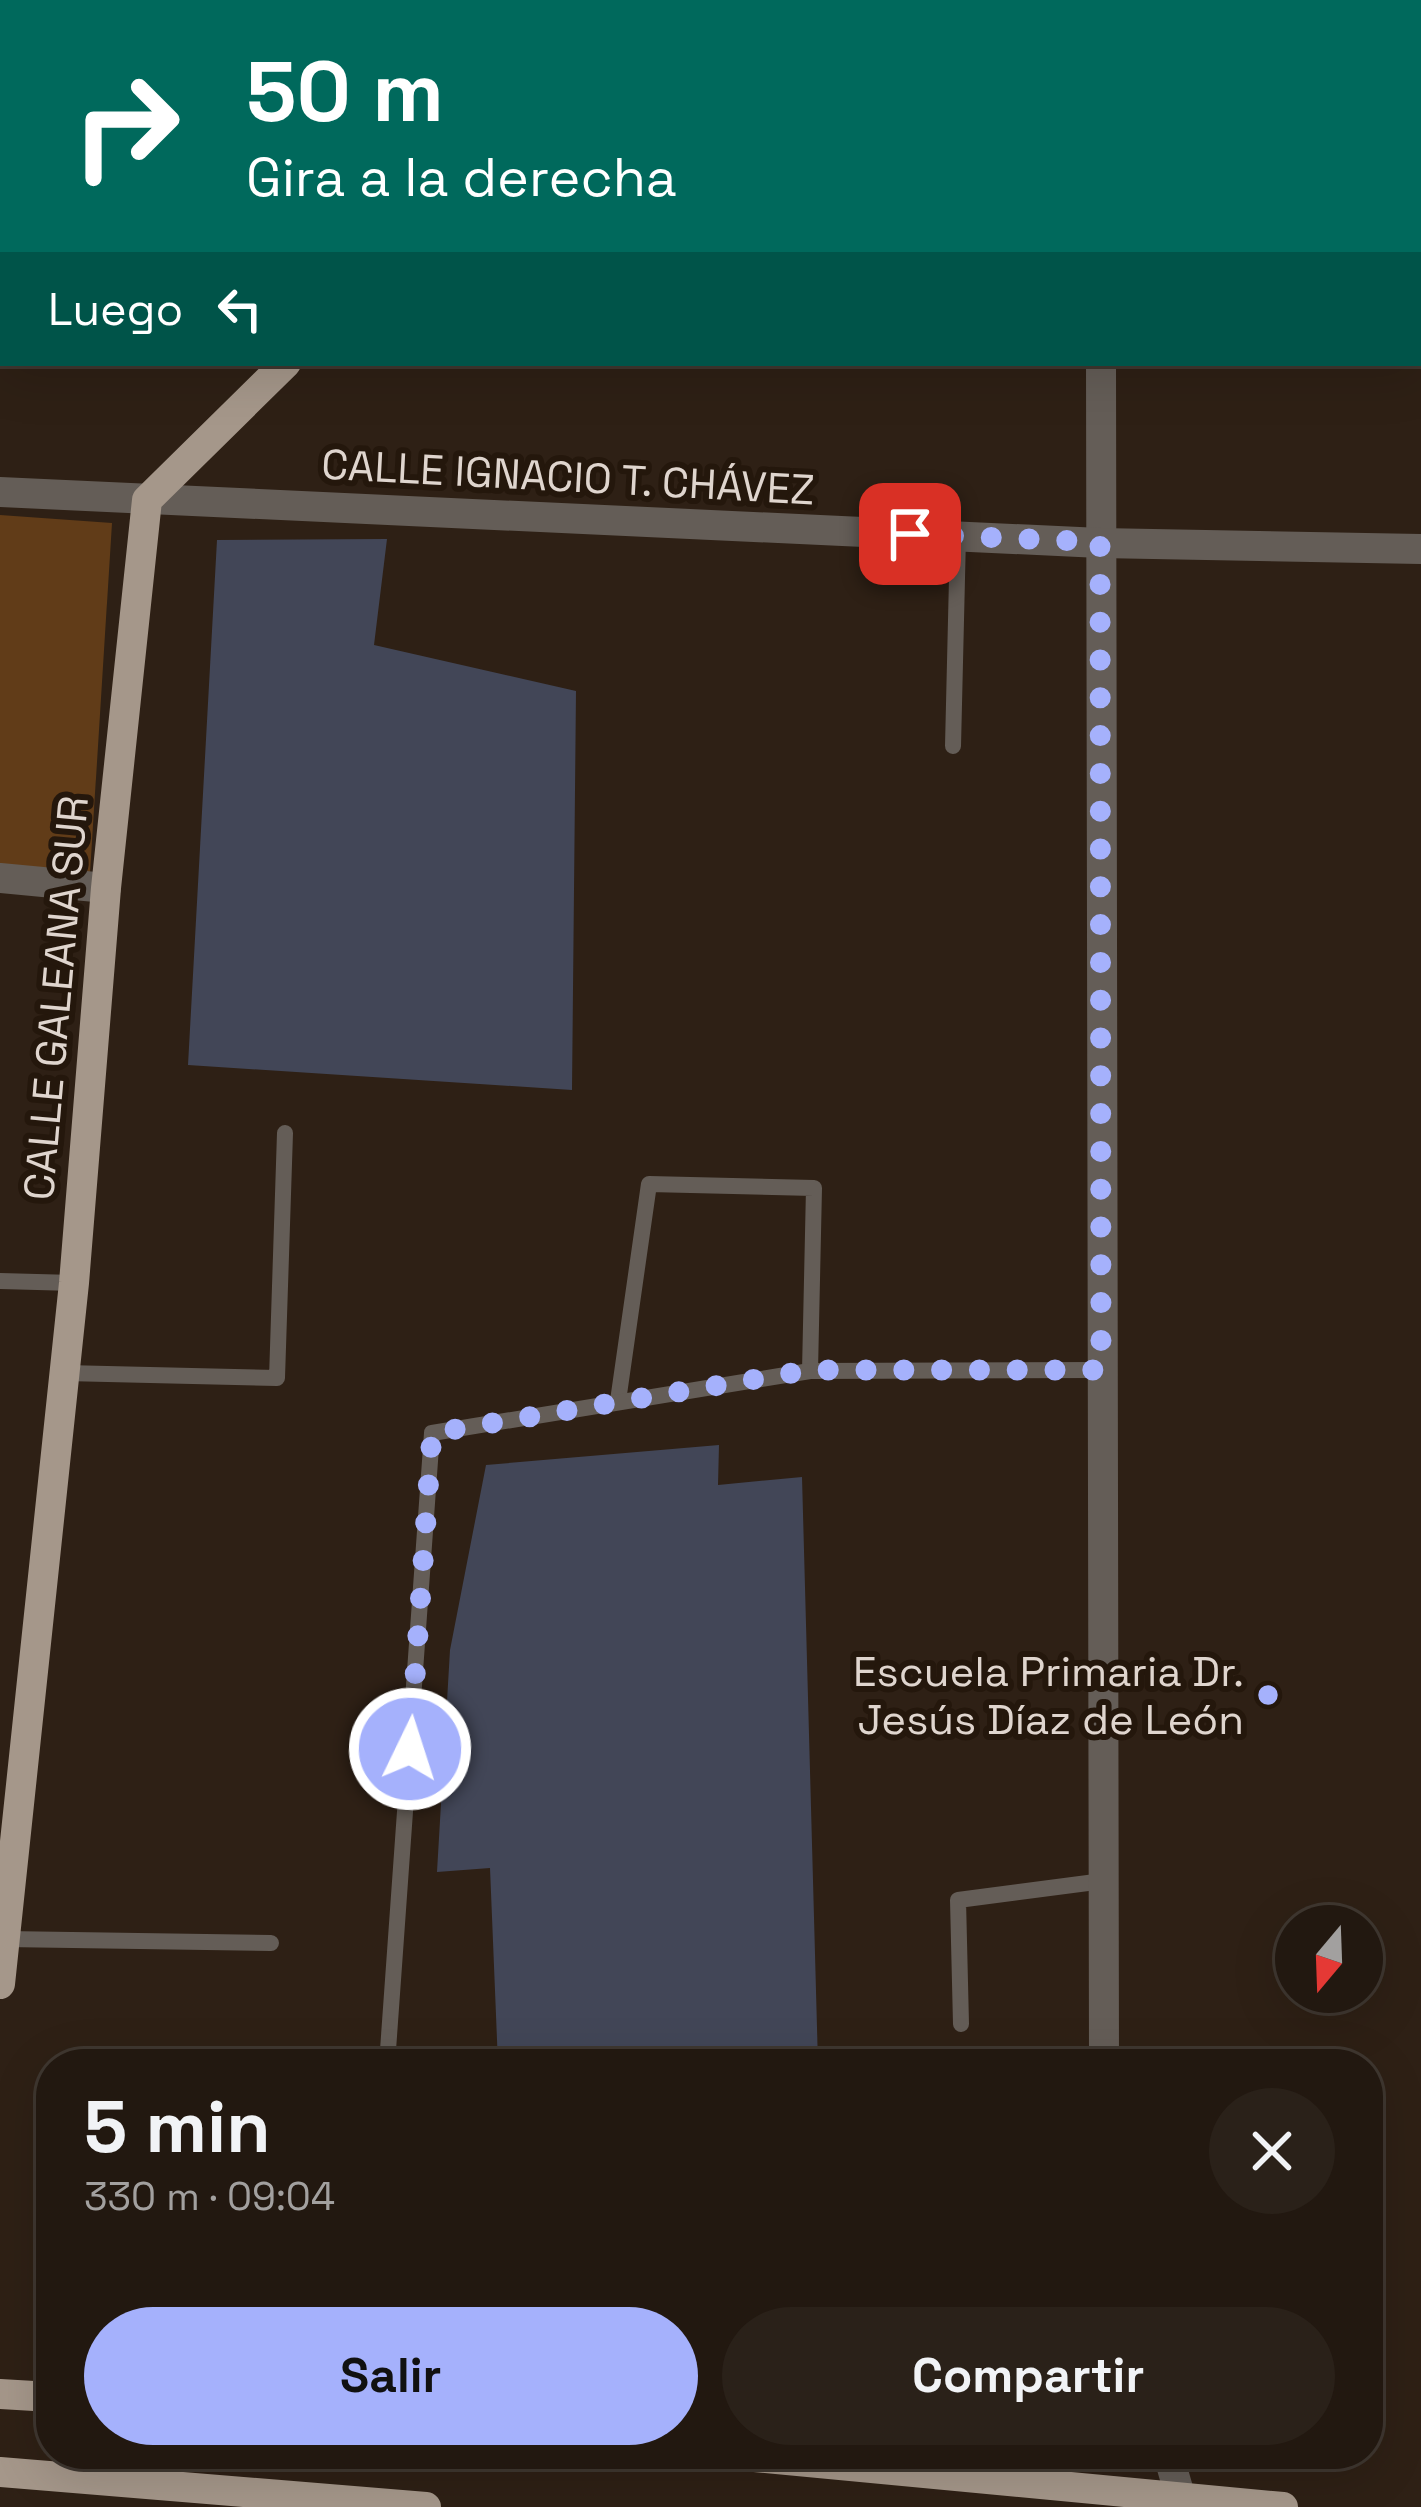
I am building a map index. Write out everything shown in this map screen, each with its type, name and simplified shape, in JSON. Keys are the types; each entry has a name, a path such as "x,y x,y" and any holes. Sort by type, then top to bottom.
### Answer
{"main road":[{"path":"147,500 283,366"},
{"name":"CALLE GALEANA SUR","path":"0,1984 74,1283 106,888 147,500"},
{"path":"0,2394 36,2396"},
{"path":"897,2469 1283,2507"},
{"path":"0,2472 426,2507"}],"street":[{"path":"1101,366 1104,2049"},
{"name":"CALLE IGNACIO T. CHÁVEZ","path":"0,492 1100,542 1421,549"},
{"path":"0,878 106,888"},
{"path":"1172,2469 1180,2500"}],"lane":[{"path":"952,746 958,536"},
{"path":"65,1373 277,1378 285,1132"},
{"path":"618,1401 649,1184 814,1188 810,1370"},
{"path":"0,1281 74,1283"},
{"path":"388,2049 432,1433 810,1370 1101,1370"},
{"path":"961,2024 958,1900 1103,1880"},
{"path":"5,1939 271,1943"}],"shaded area":[{"path":"0,515 112,523 90,873 0,867"}],"building":[{"path":"387,539 374,645 576,691 572,1090 188,1065 217,540"},
{"path":"719,1445 718,1485 802,1477 818,2049 497,2049 490,1868 437,1872 450,1650 486,1465"}],"place":[{"name":"Escuela Primaria Dr. Jesús Díaz de León","path":"1268,1695"}],"route":[{"path":"410,1749 432,1433 810,1370 1101,1370 1100,542 910,534"}]}
